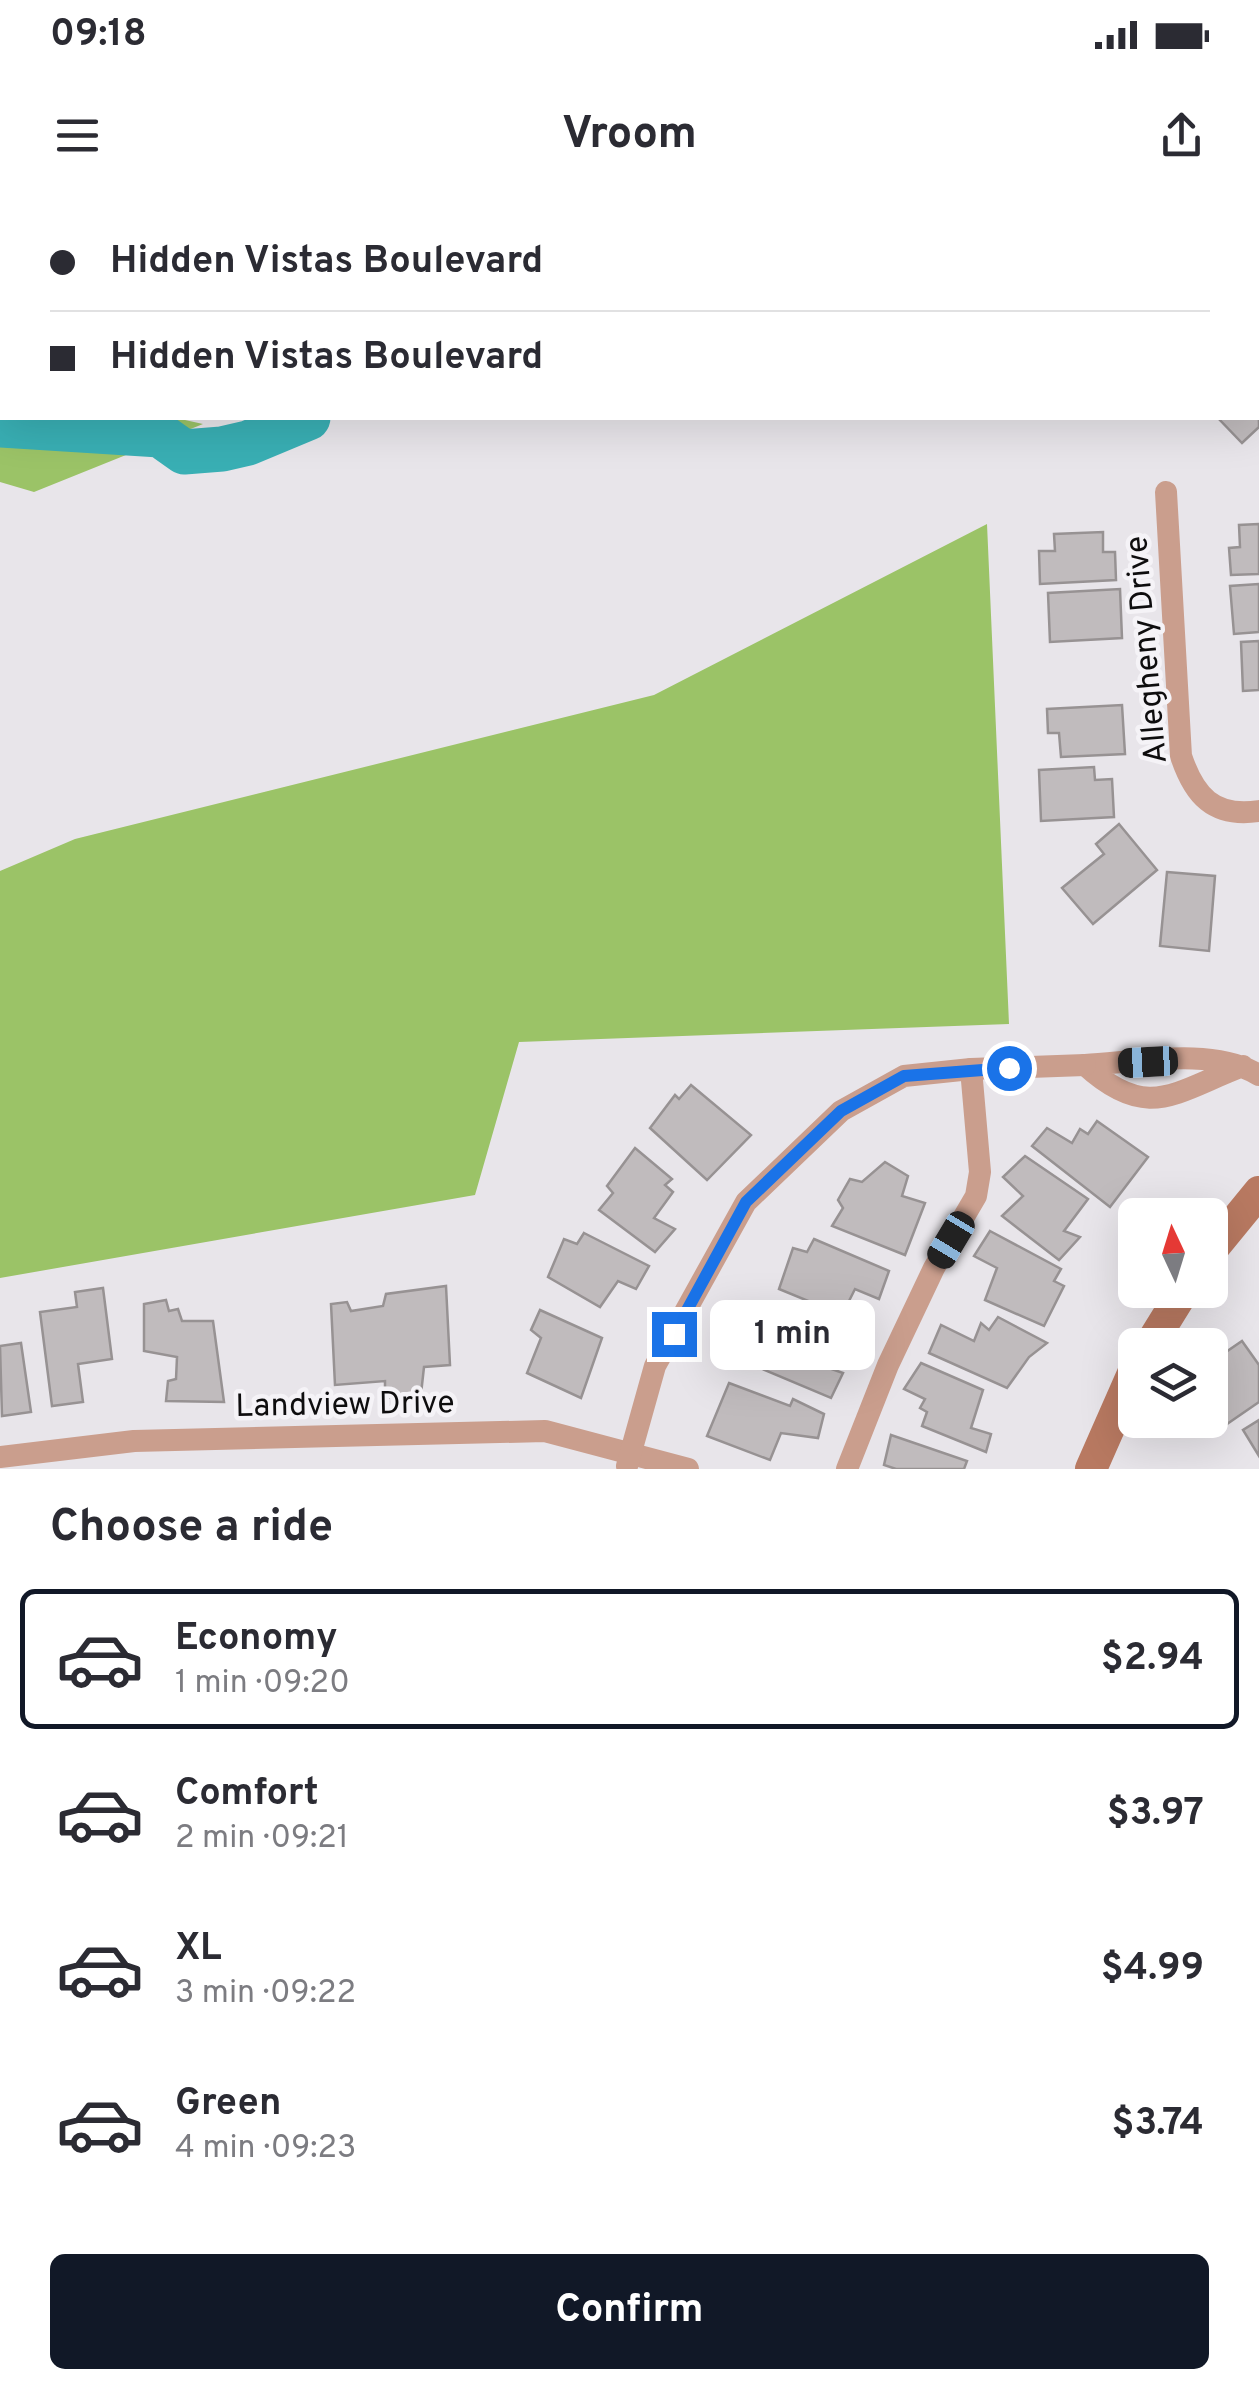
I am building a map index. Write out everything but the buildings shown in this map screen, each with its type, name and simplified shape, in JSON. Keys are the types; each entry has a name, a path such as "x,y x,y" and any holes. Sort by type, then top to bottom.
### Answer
{"street":[{"name":"Allegheny Drive","path":"1166,492 1181,756 1189,780 1204,800 1226,810 1259,811"},
{"path":"628,1462 655,1366 746,1202 841,1111 904,1076 971,1069 1217,1059 1251,1071"},
{"path":"1086,1065 1108,1086 1128,1096 1148,1098 1172,1096 1251,1071"},
{"path":"847,1469 888,1365 934,1268 976,1196 980,1172 971,1069"},
{"path":"1228,1230 1259,1192"},
{"path":"1091,1469 1118,1408"},
{"name":"Landview Drive","path":"0,1457 134,1440 546,1431 628,1462 688,1469"}],"green space":[{"path":"0,420 185,420 203,424 34,492 0,482"},
{"path":"987,524 1009,1024 519,1042 475,1195 0,1278 0,871 75,839 654,695"}],"waterway":[{"path":"0,425 160,435 184,452 248,443 303,420"}],"route":[{"path":"674,1334 746,1202 841,1111 904,1076 1009,1068"}]}
